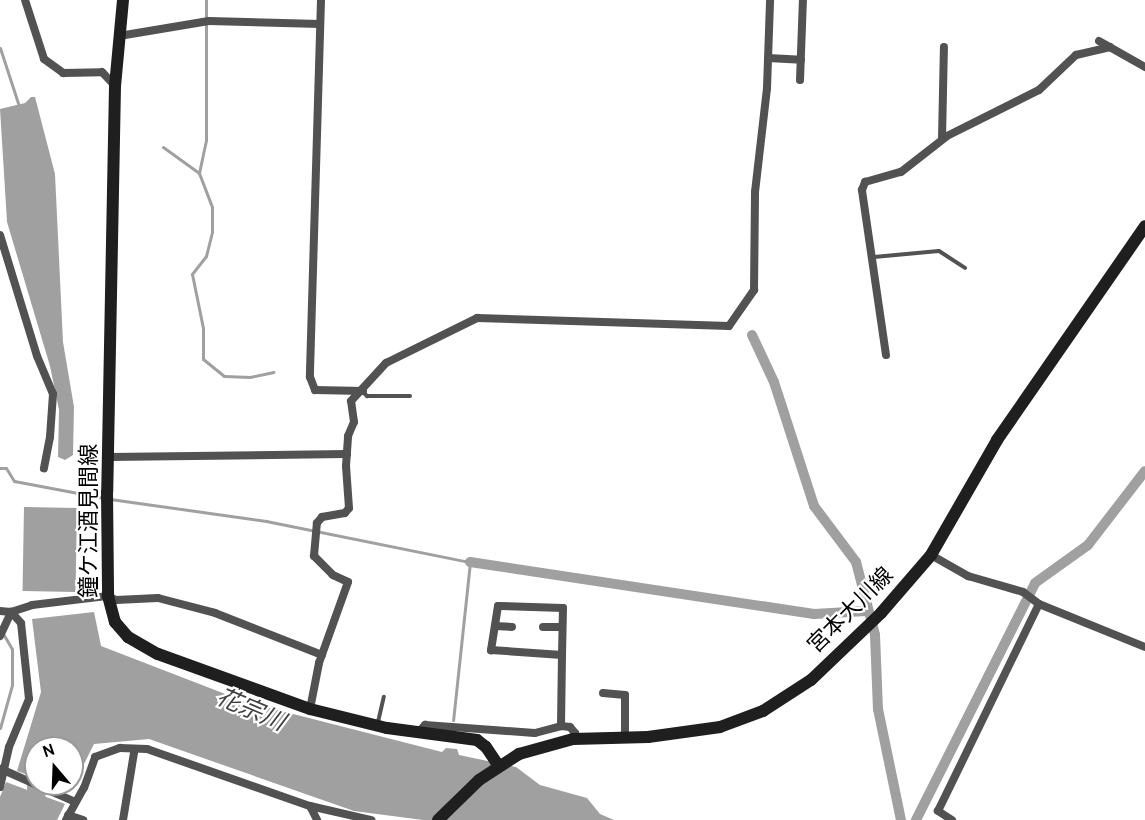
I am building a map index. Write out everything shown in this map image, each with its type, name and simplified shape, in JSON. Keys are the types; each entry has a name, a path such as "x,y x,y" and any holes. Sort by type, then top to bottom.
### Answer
{"main road":[{"name":"鐘ケ江酒見間線","path":"123,0 115,86 107,497 108,596 115,622 142,646 310,709 378,726 477,741 500,762"},
{"name":"宮本大川線","path":"438,820 500,762 573,739 625,738 720,727 763,711 811,680 846,644 881,613 931,555 997,440 1145,226"}],"street":[{"path":"25,0 44,59 63,73 102,72 115,86"},
{"path":"321,0 310,377 315,390 363,391"},
{"path":"310,709 322,655 348,582 333,576 314,556 317,523 322,517 345,513 349,508 347,454 354,422 351,401 363,391 386,363 477,318 729,326 754,290 755,192 768,58 770,0"},
{"path":"800,80 803,0"},
{"path":"120,36 209,21 320,24"},
{"path":"1099,41 1145,67"},
{"path":"942,139 944,47"},
{"path":"886,355 862,190 865,182 901,172 942,139 1039,90 1076,55 1110,47"},
{"path":"768,58 801,60"},
{"path":"0,235 37,356 53,394 51,437 44,468"},
{"path":"109,457 347,454"},
{"path":"931,555 968,576 1023,592 1036,602 1145,647"},
{"path":"0,610 11,612 32,604 108,596 116,600 158,598 215,614 322,655"},
{"path":"952,820 938,811 1036,602"},
{"path":"561,726 563,608 498,606 492,650 562,655"},
{"path":"0,636 11,612"},
{"path":"0,787 2,769 29,699 21,624 11,612"},
{"path":"495,626 512,627"},
{"path":"543,627 562,627"},
{"path":"603,693 625,695 625,738"},
{"path":"418,733 425,725 535,734 561,726 570,727 575,733 573,739"},
{"path":"83,820 67,818 95,757 120,748 147,749 310,806 371,820"},
{"path":"123,820 134,753"},
{"path":"2,769 75,802"},
{"path":"310,806 317,820"}],"lane":[{"path":"873,257 939,251 965,268"},
{"path":"363,391 367,396 410,396"},
{"path":"378,726 384,697"}],"water":[{"path":"31,97 35,97 55,174 63,342 74,407 73,455 65,460 58,457 59,410 50,366 7,222 0,109 25,103"},
{"path":"24,507 77,508 76,592 23,591"},
{"path":"94,612 101,646 246,702 442,752 446,748 457,749 459,755 516,767 540,785 587,798 600,814 614,820 423,820 354,811 149,739 94,744 84,764 84,736 28,736 41,692 32,619"},
{"path":"24,748 24,774 17,771"},
{"path":"6,782 24,789 24,796 44,796 65,804 57,820 0,820 0,797"}],"waterway":[{"path":"199,173 206,140 206,0"},
{"path":"0,48 19,106"},
{"path":"163,147 199,173 212,207 212,232 206,256 192,274 203,328 203,359 224,376 250,377 273,372"},
{"path":"752,335 774,382 814,506 856,562 875,635 878,709 901,820"},
{"path":"0,468 6,468 14,481 104,498"},
{"path":"916,820 1035,583 1088,545 1145,471"},
{"path":"110,499 266,521 470,562 453,720"},
{"path":"470,562 814,614 866,611"},
{"path":"0,728 12,685 12,649 4,635"},
{"name":"花宗川","path":"36,796 37,820"}]}
